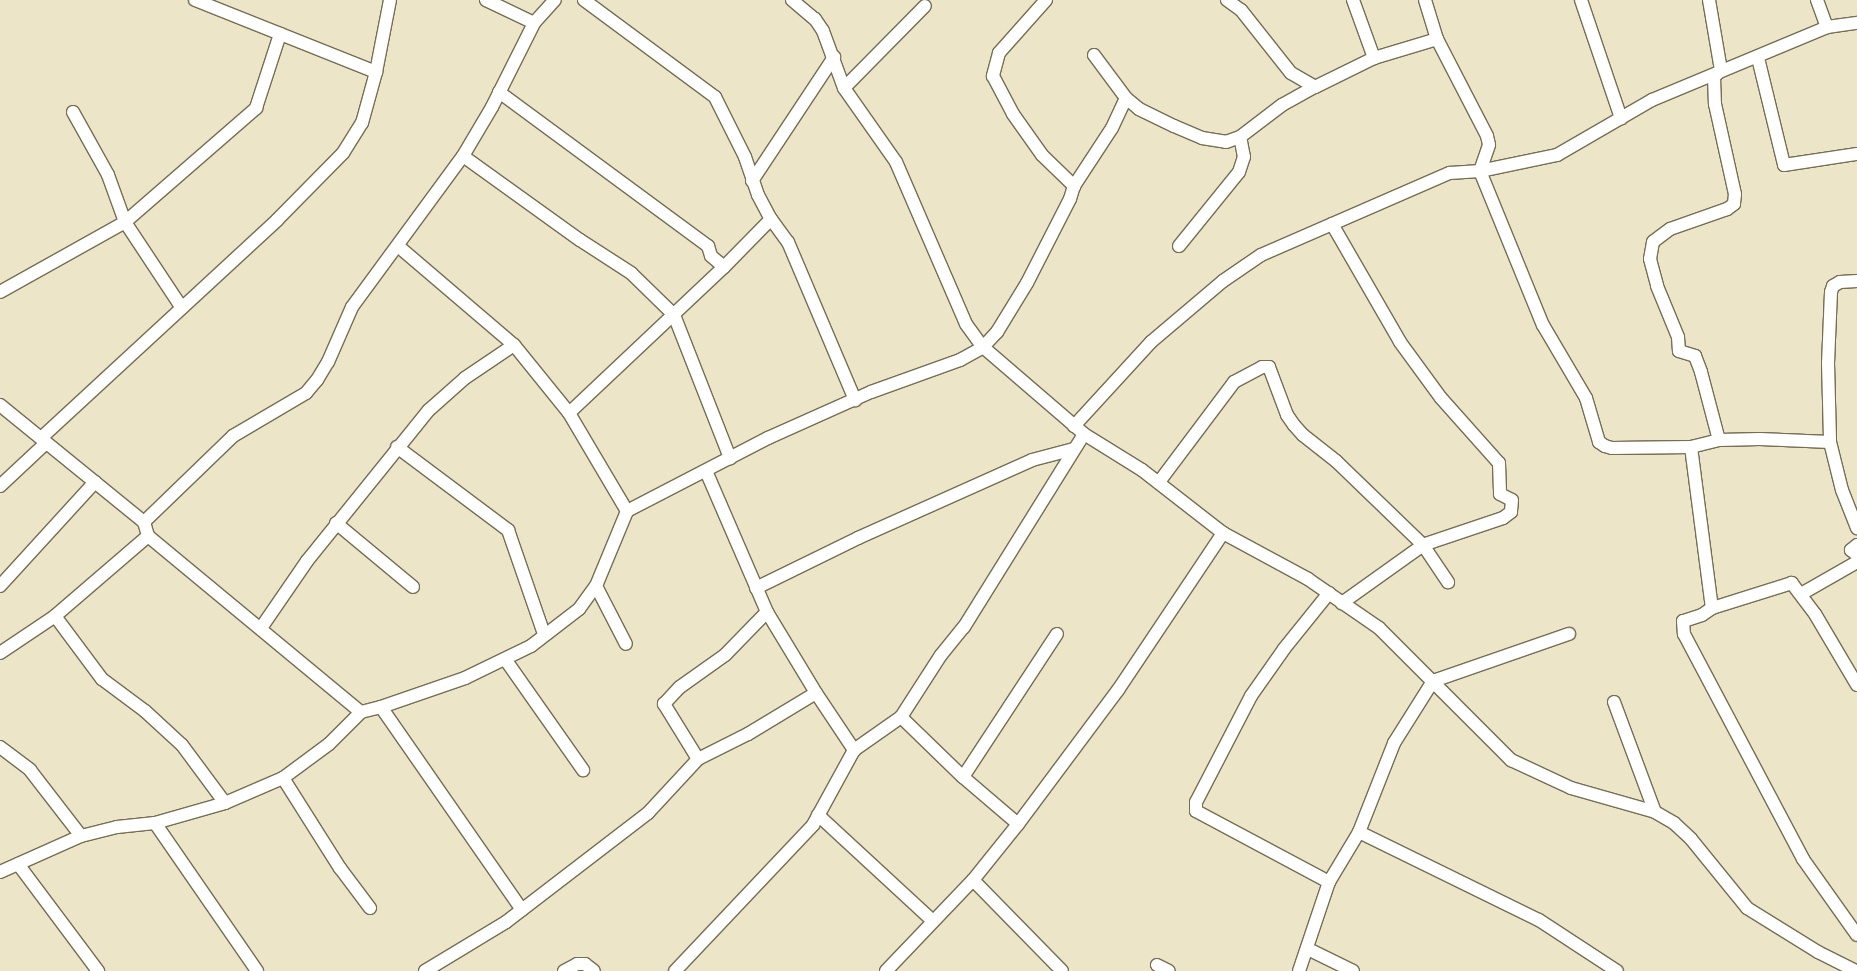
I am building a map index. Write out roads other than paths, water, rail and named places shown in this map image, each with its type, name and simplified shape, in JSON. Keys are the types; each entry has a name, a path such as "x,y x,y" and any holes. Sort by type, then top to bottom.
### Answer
{"street":[{"path":"194,0 376,72"},
{"path":"0,486 43,441 277,220 343,153 362,123 376,72 390,0"},
{"path":"486,0 534,23"},
{"path":"144,522 233,436 306,393 328,362 352,307 462,156 499,92 534,23 555,0"},
{"path":"584,0 715,96 745,158 752,181 771,219 788,242 855,400"},
{"path":"792,0 819,25 834,58 844,88 896,162 966,324 983,347 1079,430 1159,482 1223,533 1328,593 1379,628 1511,760 1576,789 1655,812 1674,823 1691,839 1747,908 1818,952 1856,971"},
{"path":"1046,0 999,53 993,76 1013,114 1042,154 1074,186"},
{"path":"1227,0 1241,10 1291,73 1315,87"},
{"path":"1353,0 1374,58"},
{"path":"1425,0 1437,39 1487,136 1489,145 1480,171 1543,325 1586,398 1599,442 1604,446 1612,448 1691,447 1719,440 1760,439 1830,442"},
{"path":"1581,0 1621,118"},
{"path":"1709,0 1721,70"},
{"path":"1817,0 1827,27"},
{"path":"844,88 925,6"},
{"path":"675,971 813,825 854,750 900,717 941,655 964,628 1074,449 1079,430 1151,342 1223,281 1261,255 1450,174 1480,171 1557,155 1652,100 1721,70 1758,58 1827,27 1857,23"},
{"path":"0,292 125,222 256,108 280,34"},
{"path":"1094,55 1126,98 1139,108 1202,138 1226,142 1240,137 1282,105 1374,58 1437,39"},
{"path":"752,181 834,58"},
{"path":"1758,58 1784,165 1857,154"},
{"path":"1719,440 1702,372 1695,356 1679,351 1678,337 1656,286 1650,259 1653,242 1670,229 1728,209 1734,204 1736,194 1715,104 1714,77 1721,70"},
{"path":"499,92 708,246 711,256 724,267"},
{"path":"0,872 81,836 118,827 156,823 225,803 283,778 329,744 361,712 465,678 531,646 544,634 579,609 596,586 627,511 768,438 870,392 960,360 983,347 997,332 1028,283 1070,199 1074,186 1112,128 1126,98"},
{"path":"73,112 108,174 125,222 182,308"},
{"path":"1179,246 1239,172 1244,157 1240,137"},
{"path":"462,156 580,240 631,273 674,315 730,458"},
{"path":"569,413 724,267 771,219"},
{"path":"1332,224 1400,342 1441,398 1499,463 1500,494 1512,500 1511,512 1503,518 1423,545 1342,603"},
{"path":"398,246 514,345 569,413 627,511"},
{"path":"1857,281 1840,282 1834,286 1831,292 1828,363 1830,442 1842,490 1857,528"},
{"path":"261,628 307,561 336,523 398,447 445,394 514,345"},
{"path":"1159,482 1234,382 1262,367 1269,367 1287,415 1294,425 1303,435 1336,461 1423,545 1448,582"},
{"path":"0,405 144,522 148,536 361,712"},
{"path":"398,447 508,530 544,634"},
{"path":"1691,447 1712,608"},
{"path":"756,588 858,538 1032,460 1074,449"},
{"path":"706,471 767,612 816,694 854,750"},
{"path":"0,586 95,482"},
{"path":"336,523 413,587"},
{"path":"886,971 974,880 1018,824 1118,690 1223,533"},
{"path":"0,653 55,616 148,536"},
{"path":"1801,594 1857,562"},
{"path":"1857,685 1853,670 1801,594 1794,585 1789,583 1712,608 1702,616 1683,621 1684,634 1803,859 1857,935"},
{"path":"596,586 626,644"},
{"path":"1328,593 1284,649 1251,696 1196,802 1196,811 1329,882"},
{"path":"698,759 664,704 680,687 725,655 767,612"},
{"path":"55,616 102,679 145,711 182,745 225,803"},
{"path":"963,777 1057,634"},
{"path":"1299,971 1308,949 1315,919 1329,882 1359,832 1394,743 1433,681 1569,634"},
{"path":"505,659 583,770"},
{"path":"428,970 506,922 648,813 698,759 748,734 816,694"},
{"path":"1614,702 1655,812"},
{"path":"381,707 522,910"},
{"path":"900,717 963,777 1018,824"},
{"path":"0,747 30,770 81,836"},
{"path":"283,778 340,868 370,908"},
{"path":"818,815 933,921"},
{"path":"156,823 257,971"},
{"path":"1359,832 1539,920 1617,971"},
{"path":"18,864 98,971"},
{"path":"974,880 1062,971"},
{"path":"1308,949 1353,971"},
{"path":"564,971 577,964 586,964 594,971"},
{"path":"1157,965 1169,971"}]}
